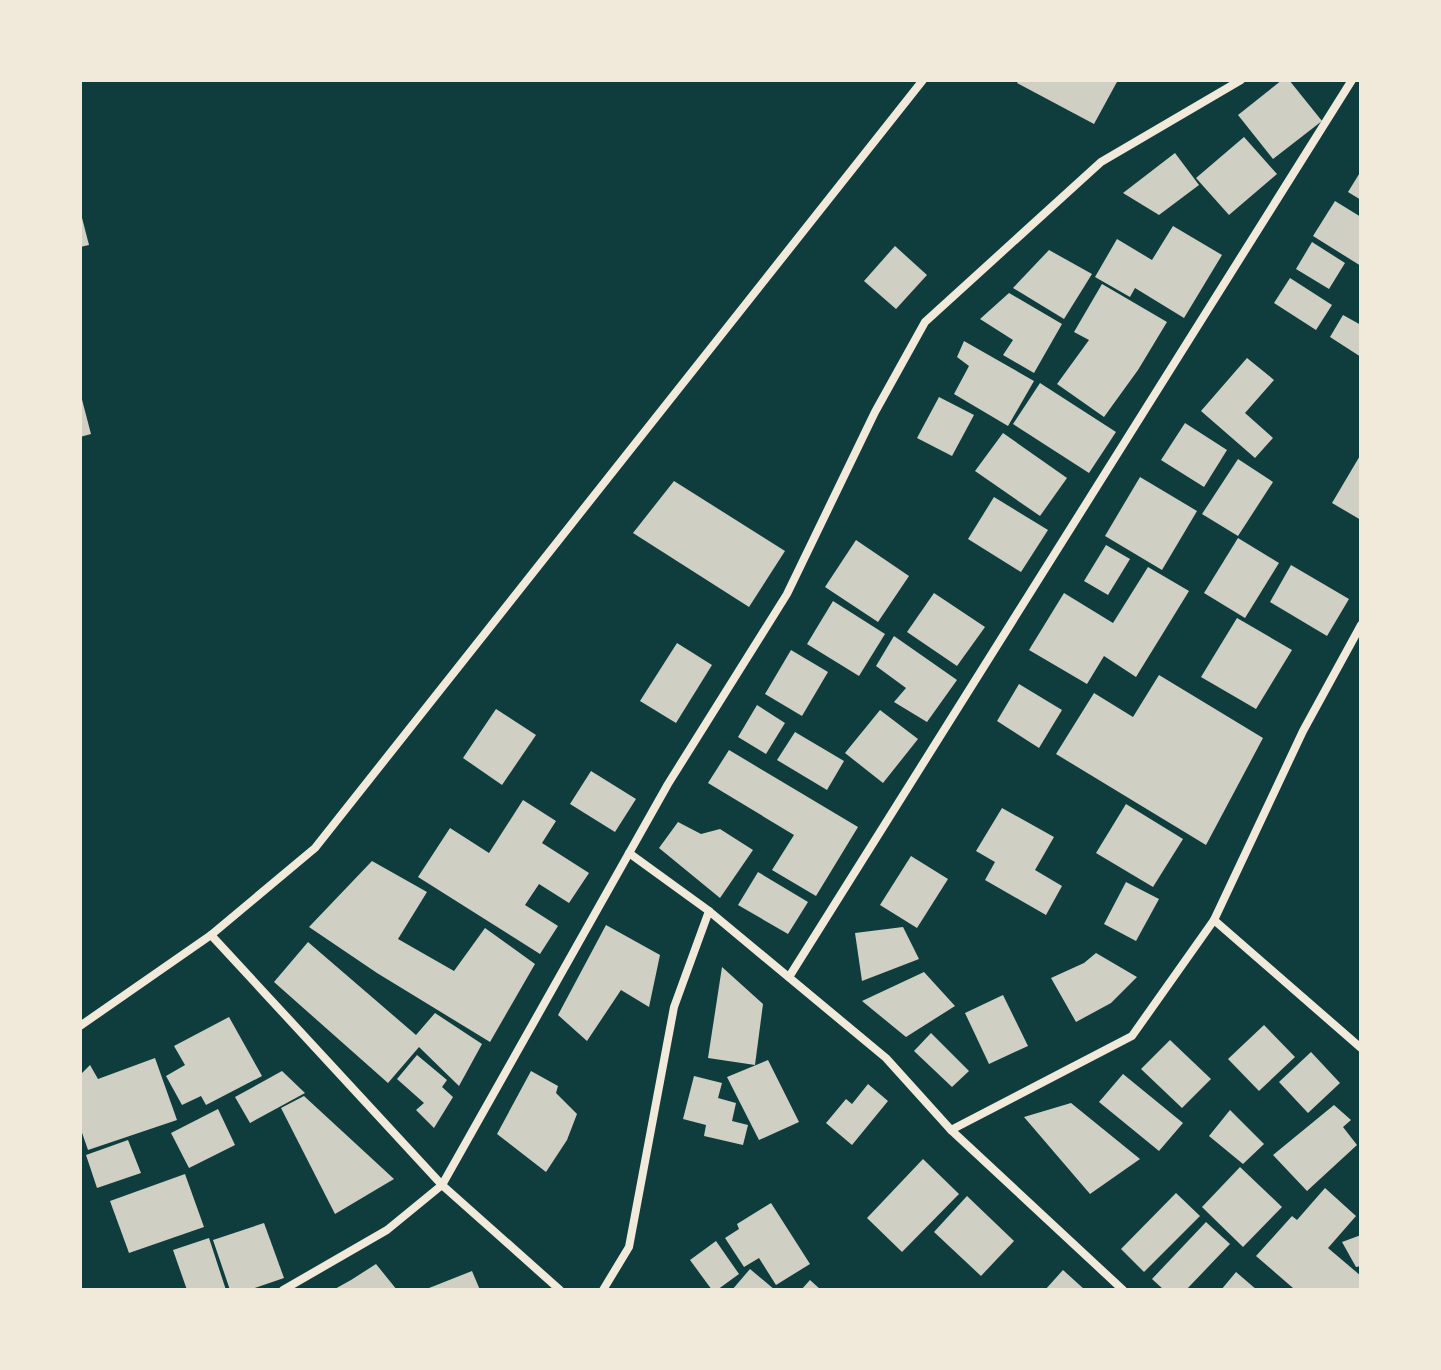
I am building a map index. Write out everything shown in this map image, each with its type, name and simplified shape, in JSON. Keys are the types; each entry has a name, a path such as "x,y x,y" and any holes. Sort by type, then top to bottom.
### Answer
{"street":[{"path":"80,1026 211,935 315,848 923,80"},
{"path":"283,1290 387,1230 442,1185 668,784 787,594 875,412 925,322 1101,162 1241,80"},
{"path":"789,977 1352,80"},
{"path":"951,1130 1132,1036 1214,920 1303,731 1361,625"},
{"path":"629,853 709,911 886,1058 951,1130 1123,1290"},
{"path":"603,1290 629,1247 674,1007 709,911"},
{"path":"1214,920 1361,1048"},
{"path":"211,935 442,1185 560,1290"}],"building":[{"path":"1019,80 1118,80 1094,124 1017,83"},
{"path":"1282,80 1289,80 1322,121 1273,159 1238,115"},
{"path":"1244,137 1277,174 1229,215 1196,178"},
{"path":"1175,153 1199,185 1159,215 1123,193"},
{"path":"1361,171 1361,200 1348,192"},
{"path":"1335,201 1361,217 1361,266 1313,236"},
{"path":"80,215 89,245 80,247"},
{"path":"1173,226 1222,255 1184,318 1135,288 1130,297 1095,277 1117,239 1152,260"},
{"path":"1312,242 1345,263 1329,289 1296,269"},
{"path":"895,246 927,275 896,309 864,281"},
{"path":"1049,250 1092,274 1064,319 1013,288"},
{"path":"1290,278 1332,305 1316,330 1274,303"},
{"path":"1102,284 1167,322 1104,417 1057,384 1089,340 1074,332"},
{"path":"1009,293 1062,324 1034,373 1003,355 1013,340 980,319"},
{"path":"1343,315 1361,325 1361,357 1330,337"},
{"path":"964,341 1034,381 1008,426 954,394 969,366 957,357"},
{"path":"1247,358 1274,380 1245,413 1273,438 1255,458 1201,411"},
{"path":"1040,383 1116,432 1089,473 1013,424"},
{"path":"80,392 91,434 80,437"},
{"path":"939,397 974,415 952,456 917,438"},
{"path":"1185,423 1227,450 1204,487 1161,460"},
{"path":"1003,433 1067,478 1040,516 975,471"},
{"path":"1361,454 1361,520 1332,503"},
{"path":"1238,459 1273,482 1238,536 1202,514"},
{"path":"1140,477 1197,511 1162,570 1105,536"},
{"path":"674,481 785,551 749,607 633,533"},
{"path":"994,497 1048,530 1021,572 968,539"},
{"path":"1238,538 1279,563 1245,618 1204,593"},
{"path":"856,540 909,576 878,622 825,587"},
{"path":"1106,545 1130,559 1108,595 1084,581"},
{"path":"1291,565 1349,599 1327,636 1270,602"},
{"path":"1148,567 1189,591 1136,677 1104,656 1087,684 1029,650 1064,593 1113,623"},
{"path":"934,593 985,627 957,666 907,632"},
{"path":"833,601 885,634 859,676 807,644"},
{"path":"1237,618 1292,650 1256,709 1201,677"},
{"path":"894,636 957,680 927,722 894,702 906,688 876,666"},
{"path":"677,643 712,665 676,723 640,701"},
{"path":"791,650 828,672 802,716 765,694"},
{"path":"1159,675 1263,738 1206,845 1056,754 1094,693 1133,717"},
{"path":"1019,684 1062,710 1039,748 997,721"},
{"path":"757,705 785,723 766,754 738,737"},
{"path":"496,709 536,735 502,785 463,758"},
{"path":"880,710 918,739 883,783 845,753"},
{"path":"795,732 844,761 827,790 777,760"},
{"path":"729,750 858,827 816,896 772,870 794,835 708,783"},
{"path":"591,771 636,799 615,832 570,804"},
{"path":"523,800 556,821 542,843 589,873 569,903 539,884 525,905 558,926 540,954 418,877 450,828 489,853"},
{"path":"1126,804 1183,839 1153,887 1096,853"},
{"path":"1002,808 1054,837 1035,870 1062,886 1046,915 985,880 995,862 976,851"},
{"path":"678,822 701,834 720,829 753,850 720,898 659,848"},
{"path":"911,856 948,879 917,928 880,905"},
{"path":"372,861 427,892 398,939 454,971 485,928 535,964 490,1042 309,927"},
{"path":"758,872 808,902 788,934 738,905"},
{"path":"1126,882 1159,899 1136,941 1104,924"},
{"path":"606,925 660,955 649,1007 621,990 587,1041 558,1015"},
{"path":"903,927 919,959 862,981 855,933"},
{"path":"308,942 416,1035 435,1013 482,1044 459,1086 419,1047 388,1083 274,982"},
{"path":"1096,953 1137,977 1111,1003 1076,1022 1051,978 1084,963"},
{"path":"722,967 763,1004 755,1065 708,1058"},
{"path":"924,972 955,1006 906,1037 862,1001"},
{"path":"1003,995 1028,1046 989,1064 965,1013"},
{"path":"229,1017 262,1076 206,1105 201,1096 182,1105 166,1076 185,1065 174,1046"},
{"path":"1264,1025 1295,1057 1259,1091 1228,1059"},
{"path":"931,1033 969,1071 952,1087 914,1051"},
{"path":"1170,1040 1211,1079 1182,1108 1141,1069"},
{"path":"1311,1052 1340,1083 1308,1113 1279,1082"},
{"path":"417,1055 447,1080 442,1087 453,1097 434,1128 416,1110 424,1103 397,1079"},
{"path":"155,1058 177,1120 88,1150 80,1127 80,1075 90,1065 98,1079"},
{"path":"768,1060 799,1122 759,1140 727,1077"},
{"path":"282,1071 305,1093 250,1123 235,1097"},
{"path":"531,1071 558,1086 556,1093 577,1114 567,1140 546,1172 497,1134"},
{"path":"1123,1074 1183,1123 1159,1151 1099,1102"},
{"path":"694,1076 722,1083 718,1098 736,1103 732,1121 748,1125 743,1145 704,1136 706,1125 683,1119"},
{"path":"868,1084 888,1101 852,1145 826,1123 846,1099 852,1104"},
{"path":"304,1096 394,1179 335,1214 281,1108"},
{"path":"1071,1103 1140,1159 1090,1194 1024,1117"},
{"path":"1334,1105 1351,1120 1343,1127 1357,1145 1307,1191 1273,1155"},
{"path":"218,1109 235,1145 189,1168 171,1133"},
{"path":"1230,1110 1264,1144 1243,1164 1209,1136"},
{"path":"128,1140 141,1173 97,1188 86,1155"},
{"path":"923,1159 959,1194 902,1252 867,1218"},
{"path":"1240,1167 1282,1207 1243,1247 1202,1207"},
{"path":"185,1174 204,1227 129,1253 110,1201"},
{"path":"1325,1188 1356,1216 1328,1248 1361,1276 1361,1290 1291,1290 1293,1288 1256,1256 1292,1216 1297,1220"},
{"path":"1176,1193 1200,1216 1144,1272 1121,1249"},
{"path":"967,1196 1014,1241 981,1276 934,1232"},
{"path":"771,1203 810,1264 776,1285 759,1258 744,1267 725,1238 739,1229 737,1224"},
{"path":"1206,1222 1230,1244 1186,1290 1164,1290 1152,1279"},
{"path":"264,1223 284,1278 249,1290 230,1290 213,1240"},
{"path":"1361,1235 1361,1266 1356,1267 1342,1242"},
{"path":"209,1238 226,1290 187,1290 173,1250"},
{"path":"716,1241 739,1274 717,1290 712,1290 690,1260"},
{"path":"376,1264 397,1290 333,1290 351,1280"},
{"path":"750,1269 775,1290 732,1290"},
{"path":"1063,1270 1085,1290 1045,1290"},
{"path":"472,1271 480,1290 424,1290"},
{"path":"1236,1272 1257,1290 1221,1290"},
{"path":"810,1280 821,1290 801,1290"}]}
